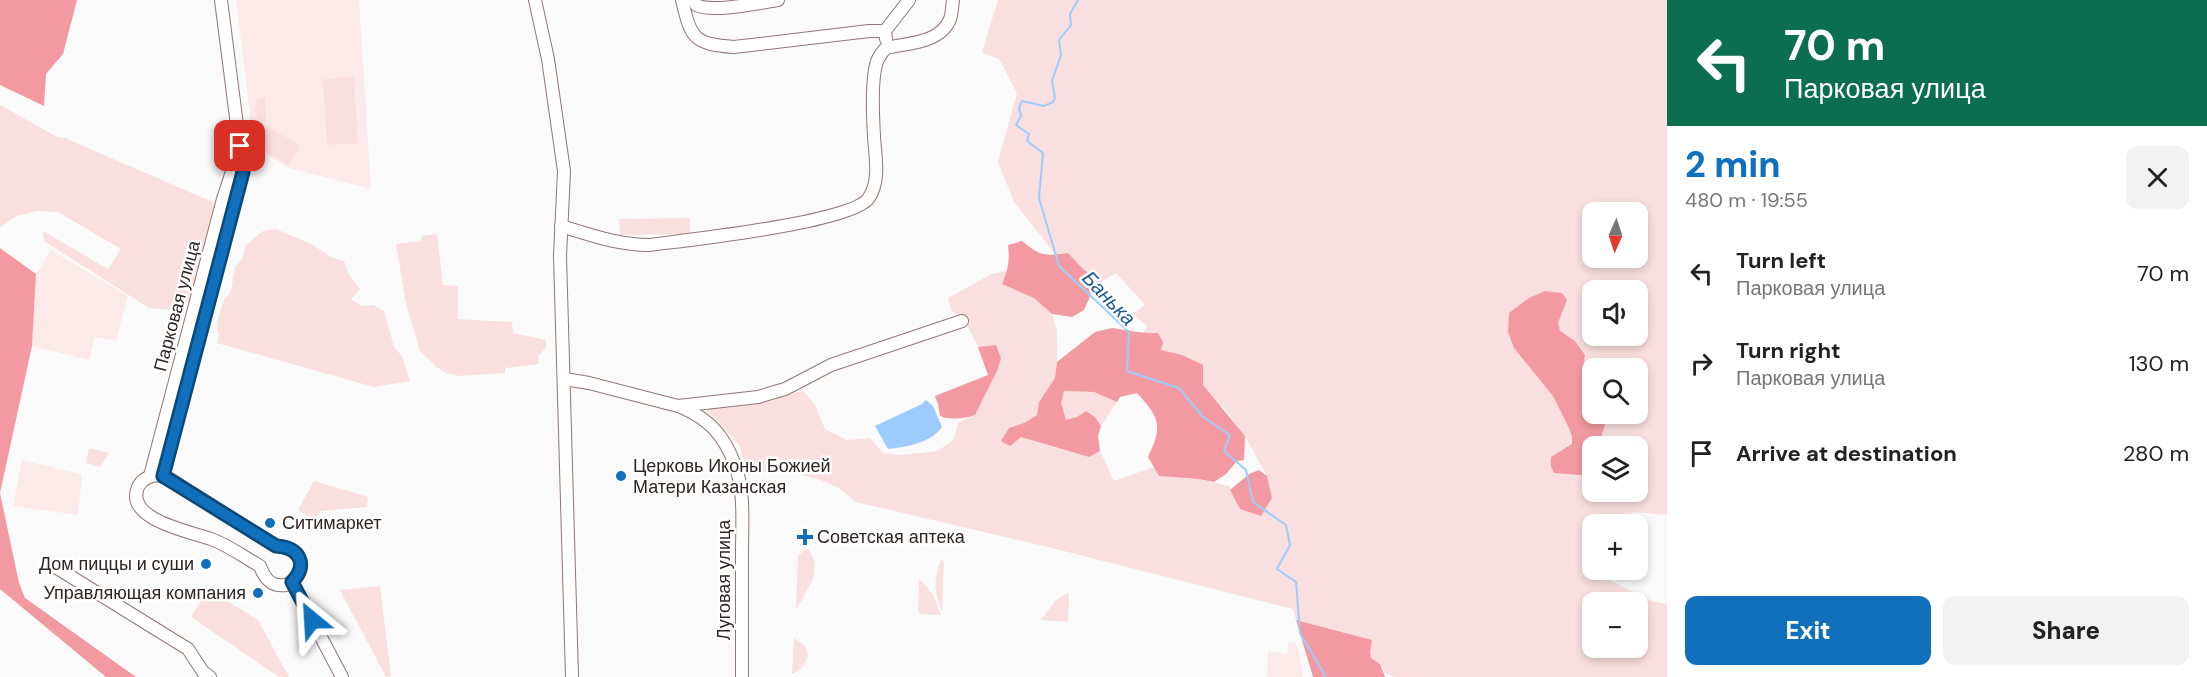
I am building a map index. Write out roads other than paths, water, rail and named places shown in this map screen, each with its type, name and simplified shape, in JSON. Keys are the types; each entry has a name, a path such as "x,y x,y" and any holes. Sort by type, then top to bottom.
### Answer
{"street":[{"name":"Парковая улица","path":"221,0 243,172 160,476 141,483 137,492 138,503 144,512 175,529 212,540 260,566 264,577 272,584 283,585 292,582"},
{"path":"535,0 548,59 564,171 560,256 572,677"},
{"path":"682,0 691,30 698,39 719,46 734,47 869,30 885,31"},
{"path":"693,0 696,5 704,8 778,0"},
{"path":"561,226 628,245 649,245 822,219 855,209 867,201 876,178 872,105 877,60 886,48 885,31 909,0"},
{"path":"886,48 932,38 943,31 951,18 953,0"},
{"path":"564,379 589,383 678,406 758,397 785,389 831,365 962,321"},
{"name":"Луговая улица","path":"678,406 698,414 712,424 736,466 742,504 742,677"},
{"path":"160,476 276,546 295,551 301,567 299,574 292,582 342,677"},
{"path":"57,568 188,650 202,672 210,677"}],"water":[{"path":"926,400 933,406 942,427 925,440 888,449 875,426"}],"waterway":[{"name":"Банька","path":"1078,0 1070,14 1071,25 1059,40 1061,55 1052,81 1055,98 1053,102 1044,106 1022,101 1019,108 1021,116 1016,125 1029,134 1027,141 1043,153 1039,198 1059,266 1129,332 1127,371 1179,388 1203,417 1230,435 1224,451 1246,470 1253,502 1286,525 1290,545 1277,569 1296,582 1300,633 1326,677"}],"place":[{"name":"Церковь Иконы Божией Матери Казанская","path":"621,476"},
{"name":"Ситимаркет","path":"270,523"},
{"name":"Советская аптека","path":"805,537"},
{"name":"Дом пиццы и суши","path":"206,564"},
{"name":"Управляющая компания","path":"258,593"}]}
